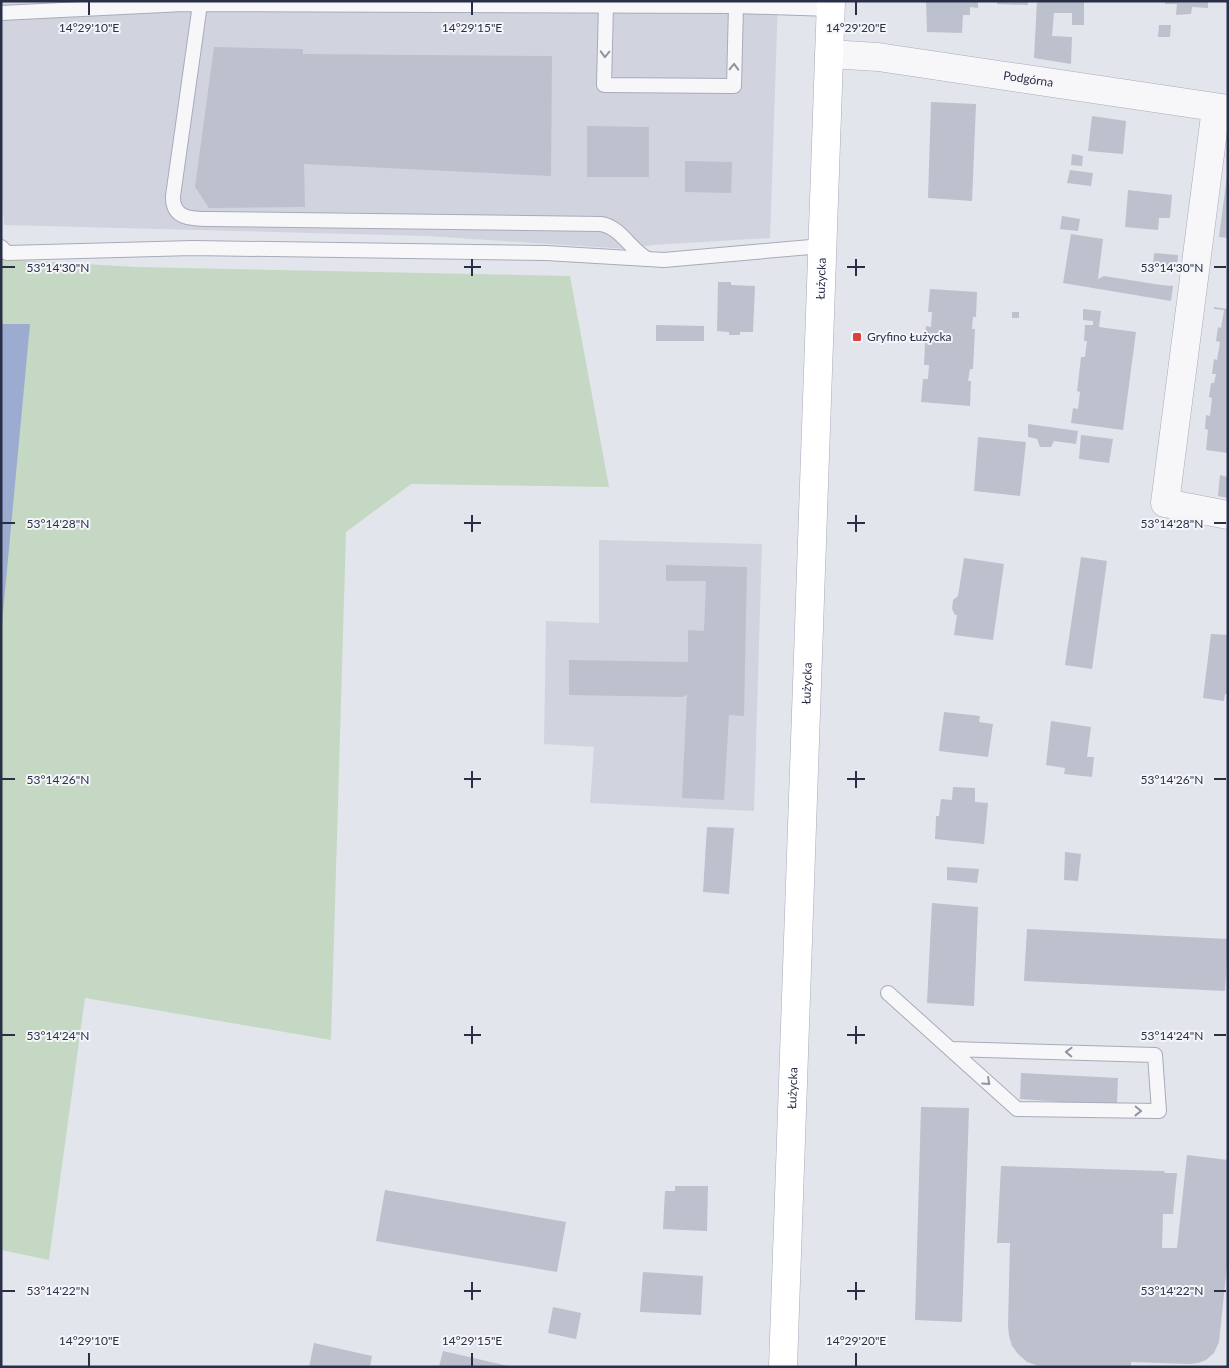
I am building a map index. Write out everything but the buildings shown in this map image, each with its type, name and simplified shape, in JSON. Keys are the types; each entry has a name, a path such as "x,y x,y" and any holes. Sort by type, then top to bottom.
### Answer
{"street":[{"name":"Łużycka","path":"784,1367 831,5"},
{"name":"Podgórna","path":"830,54 878,57 1222,108"},
{"path":"1222,108 1165,503 1228,515"}],"lane":[{"path":"200,4 173,196 173,203 179,213 191,218 209,219 605,225 609,226 648,259"},
{"path":"1,13 200,4 831,5"},
{"path":"606,5 604,85 704,86 734,86 736,6"},
{"path":"1,247 7,253 193,248 546,253 664,260 822,246"},
{"path":"888,993 950,1049 1017,1109 1159,1111 1155,1054 950,1049"}],"shaded area":[{"path":"1,1 778,1 770,238 653,245 628,249 426,236 4,225 1,179"},
{"path":"599,540 762,544 754,811 590,803 594,747 544,744 546,621 599,623"}],"green space":[{"path":"1,259 136,267 570,276 609,487 411,484 346,532 331,1040 85,998 49,1260 1,1250"}],"water":[{"path":"1,324 30,324 1,634"}],"place":[{"name":"Gryfino Łużycka","path":"857,337"}]}
